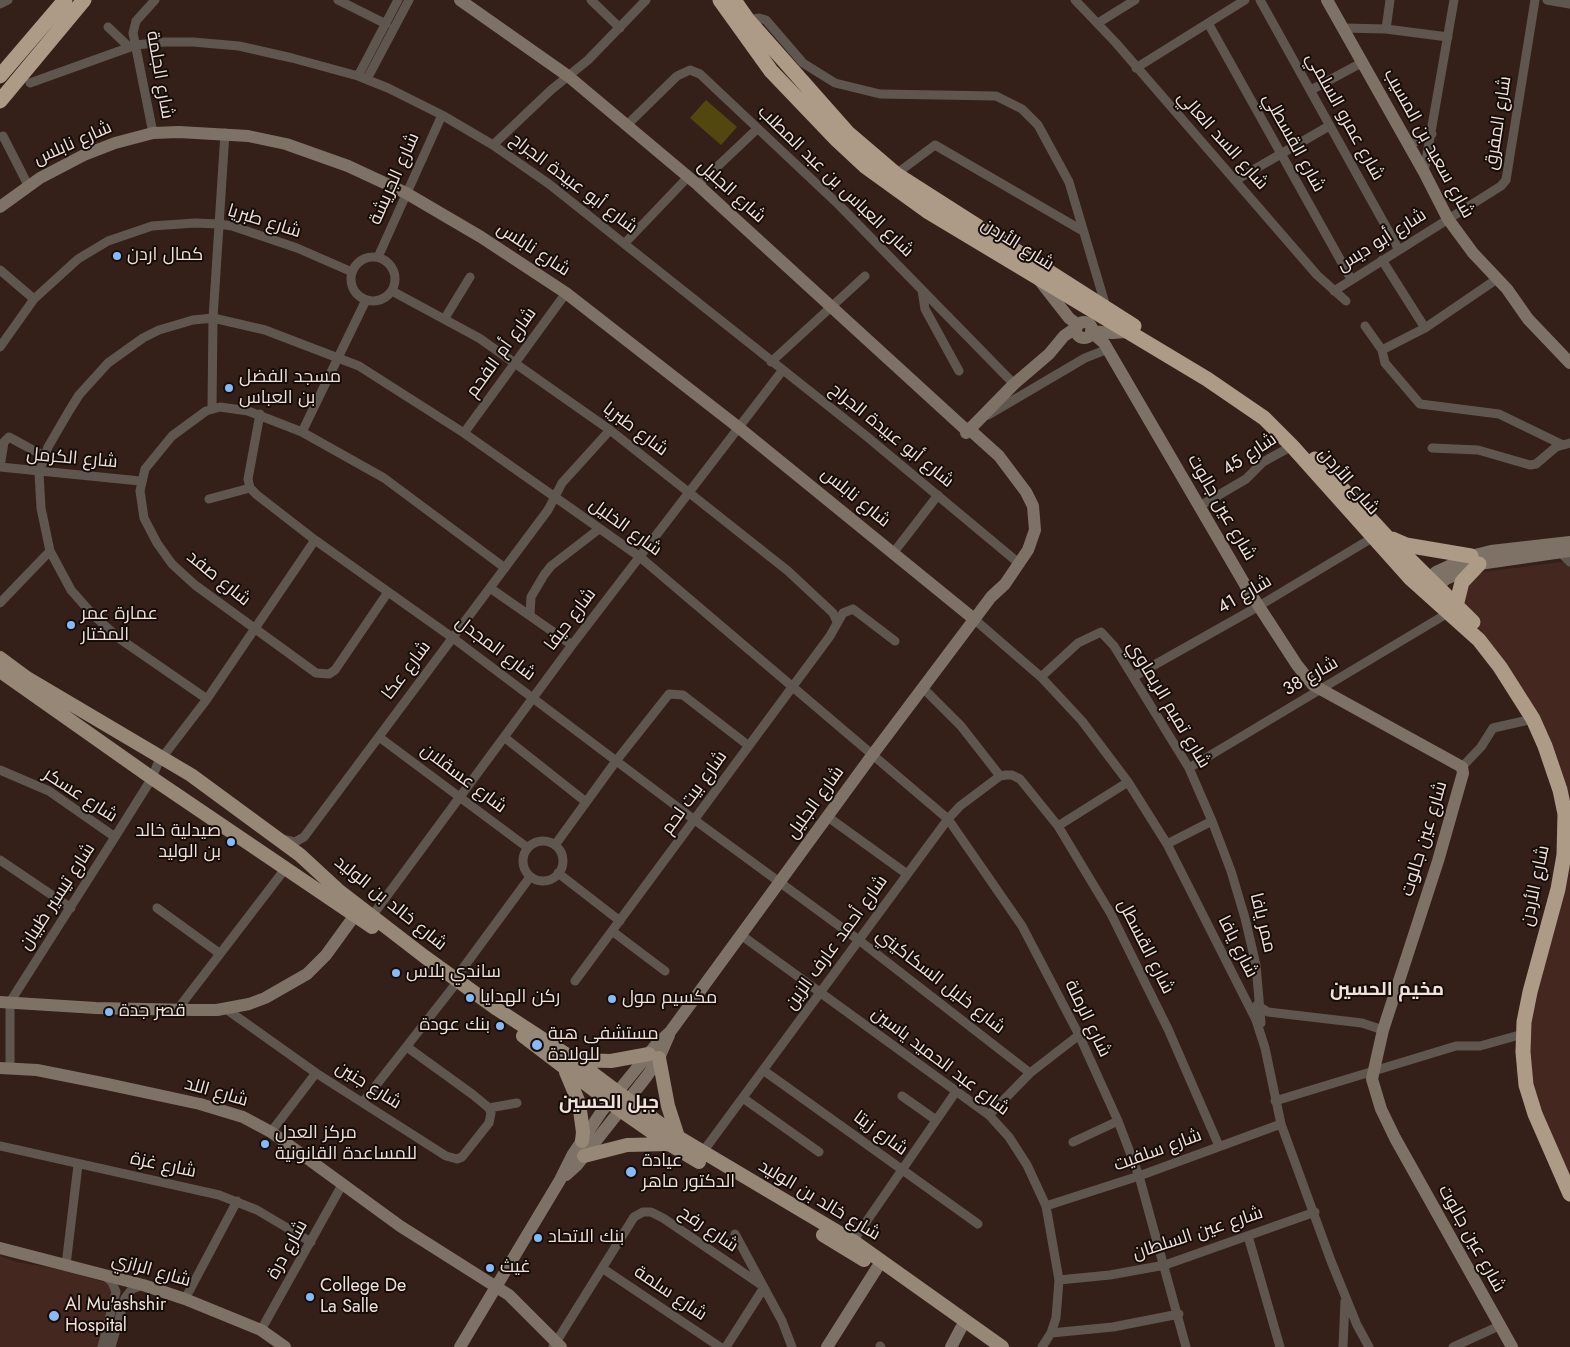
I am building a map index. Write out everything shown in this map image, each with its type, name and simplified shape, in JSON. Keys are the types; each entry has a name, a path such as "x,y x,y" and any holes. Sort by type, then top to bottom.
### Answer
{"highway":[{"path":"0,101 84,0"},
{"name":"شارع الأردن","path":"720,0 771,71 836,129 848,133 896,174 1197,364 1264,411 1290,433 1379,537 1411,579 1429,586 1452,609 1484,646 1510,681 1533,719 1558,781 1563,806 1566,833 1558,889 1532,983 1523,1034 1526,1085 1546,1142 1570,1194"},
{"name":"شارع الأردن","path":"734,0 866,167 927,211 1040,281 1242,401 1264,418 1379,537"},
{"path":"0,76 61,2"},
{"path":"1379,537 1475,560 1462,582 1452,609"},
{"name":"شارع الأردن","path":"1452,609 1477,627 1506,664 1532,705 1555,754 1570,807"},
{"name":"شارع الأردن","path":"1570,866 1535,1000 1529,1046 1532,1074 1540,1104 1570,1175"}],"main road":[{"name":"شارع خالد بن الوليد","path":"0,658 25,682 152,778 454,982 570,1064 673,1141 877,1268 988,1347"},
{"name":"شارع خالد بن الوليد","path":"0,671 25,682 149,752 164,758 300,855 338,890 454,982"},
{"path":"139,768 144,768 148,763 149,752"},
{"path":"285,869 297,866 300,855"},
{"path":"582,1141 583,1132 579,1103 570,1064 654,1056 668,1106 673,1141 626,1145 584,1156"},
{"name":"شارع خالد بن الوليد","path":"673,1141 702,1153 853,1241 1002,1347"}],"street":[{"path":"0,4 8,0"},
{"name":"شارع الجلمة","path":"153,133 133,46 134,25 155,0"},
{"path":"338,0 386,24"},
{"path":"362,77 398,0"},
{"path":"362,77 409,0"},
{"name":"شارع الجليل","path":"460,0 568,76 698,185 1003,460 1018,479 1033,506 1034,536 1028,550 1005,584 974,619 873,754 654,1056 619,1101"},
{"path":"590,0 620,28"},
{"path":"493,145 620,28 646,0"},
{"name":"شارع السد العالي","path":"1075,0 1098,23 1317,275 1346,302"},
{"path":"1098,23 1134,0"},
{"path":"1136,68 1244,0"},
{"name":"شارع عمرو السلمي","path":"1260,0 1399,250"},
{"name":"شارع سعيد بن المسيب","path":"1327,0 1424,172 1448,219 1528,319 1570,364"},
{"path":"1386,29 1390,0"},
{"path":"1424,172 1454,0"},
{"name":"شارع المفرق","path":"1448,219 1502,186 1506,180 1535,0"},
{"path":"1547,0 1570,4"},
{"path":"748,20 759,18 766,20 803,64 835,83 864,92 894,95 996,96 1022,109 1038,125 1056,154 1069,182 1106,307"},
{"name":"شارع القسطلي","path":"1208,24 1351,279"},
{"path":"108,27 133,46"},
{"path":"1343,28 1386,29 1448,37"},
{"name":"شارع أبو عبيدة الجراح","path":"30,83 133,46 164,42 239,46 362,77 442,115 493,145 549,184 625,243 938,495 1015,560"},
{"path":"1311,90 1363,62"},
{"name":"شارع العباس بن عبد المطلب","path":"627,126 672,80 690,70 700,74 839,205 1014,384"},
{"name":"شارع الجريشة","path":"378,257 442,115"},
{"path":"1236,180 1329,126"},
{"path":"698,185 757,129"},
{"name":"شارع نابلس","path":"0,207 28,185 98,148 153,133 225,133 286,144 316,153 371,176 406,193 482,237 566,293 738,427 974,619"},
{"path":"212,408 213,318 225,133"},
{"path":"1409,145 1432,134"},
{"path":"2,136 28,185"},
{"path":"896,174 935,145 1082,231"},
{"path":"625,243 688,177"},
{"name":"شارع أبو ديس","path":"1334,291 1448,219"},
{"name":"شارع طبريا","path":"0,347 34,299 78,259 122,235 152,226 218,224 297,248 352,272"},
{"path":"378,257 390,264 394,270 395,277 392,290 381,300 366,300 353,289 352,272 362,260 378,257"},
{"path":"1382,260 1425,328"},
{"path":"0,270 34,299"},
{"path":"771,362 865,276"},
{"path":"445,318 470,277"},
{"path":"1382,350 1425,328 1497,279"},
{"name":"شارع عين جالوت","path":"1040,281 1069,318 1084,332 1102,340 1107,352 1296,665 1319,690 1401,732 1462,767 1463,773 1438,861 1383,1030 1372,1072 1373,1088 1381,1109 1512,1347"},
{"name":"شارع طبريا","path":"392,290 445,318 517,363 610,430 690,491 788,571 832,613 837,622"},
{"path":"922,290 925,309 959,371"},
{"name":"شارع أم الفحم","path":"464,433 517,363 566,293"},
{"path":"302,432 366,300"},
{"path":"207,700 120,639 93,615 67,585 50,551 41,508 39,473 44,456 55,434 79,395 108,363 143,338 159,330 192,320 213,318"},
{"name":"شارع الخليل","path":"213,318 265,330 338,356 386,382 464,433 640,556 873,754"},
{"path":"1366,326 1382,350 1385,363 1420,404 1499,414 1566,444"},
{"path":"969,428 1014,384 1049,354 1064,336 1084,332 1126,332"},
{"path":"969,428 1085,358 1107,352"},
{"name":"شارع حيفا","path":"372,916 572,645 782,370"},
{"path":"140,481 145,469 162,446 193,418 212,408 233,408 260,414 302,432 384,478 505,568"},
{"path":"209,499 250,488 248,479 260,414"},
{"name":"شارع الجليل","path":"969,428 1014,481 1029,509 1028,539 995,586 992,597"},
{"name":"شارع عكا","path":"274,836 295,842 304,837 505,568 555,498 562,483 610,430"},
{"path":"0,467 4,442 9,438 44,456"},
{"path":"1432,448 1478,450 1530,465 1536,464 1550,451 1566,444"},
{"name":"شارع 45","path":"1200,506 1246,480 1263,462 1292,446"},
{"name":"شارع الكرمل","path":"0,467 39,473 140,481"},
{"name":"شارع صفد","path":"140,481 141,506 144,518 156,543 172,564 194,585 316,673 329,674 346,656 388,592"},
{"name":"شارع المجدل","path":"250,488 315,540 452,638 780,882"},
{"path":"894,552 938,495"},
{"path":"530,615 531,597 551,566 599,528"},
{"name":"شارع 41","path":"1133,677 1379,537"},
{"name":"شارع تيسير ظبيان","path":"5,1002 71,908 116,838 152,778 156,767 207,700 315,540"},
{"path":"1429,586 1462,571 1475,560 1559,553 1570,542"},
{"path":"0,604 50,551"},
{"path":"490,588 572,645"},
{"path":"837,622 844,612 853,609 896,641"},
{"name":"شارع 38","path":"1189,768 1452,609"},
{"name":"شارع يافا","path":"974,619 1041,677 1082,721 1128,782 1167,844 1247,1002 1262,1036 1281,1124 1344,1294 1369,1347"},
{"name":"شارع بيت لحم","path":"575,981 696,821 830,636 837,622"},
{"name":"شارع تميم الريماوي","path":"1041,677 1078,643 1101,632 1114,646 1169,739 1189,768 1212,821"},
{"name":"شارع خالد بن الوليد","path":"0,650 25,682"},
{"name":"شارع خالد بن الوليد","path":"0,676 25,682"},
{"path":"923,688 961,726 1000,776"},
{"path":"554,845 616,761 669,694 683,695 749,746"},
{"path":"1462,767 1481,747 1493,728 1533,719"},
{"name":"شارع عسقلان","path":"379,737 528,848"},
{"path":"504,737 586,802"},
{"name":"شارع الرملة","path":"873,754 948,819 1022,926 1080,1035 1118,1121 1139,1176 1179,1314 1186,1347"},
{"name":"شارع عسكر","path":"0,770 53,793 116,838"},
{"name":"شارع القسطل","path":"1000,776 1016,777 1026,786 1058,826 1111,914 1168,1029 1219,1146"},
{"name":"شارع أحمد عارف الزين","path":"702,1153 948,819 960,806 1000,776"},
{"path":"1058,826 1128,782"},
{"path":"828,816 907,874"},
{"path":"1167,844 1212,821"},
{"name":"ممر يافا","path":"1212,821 1241,903 1256,964 1262,1036"},
{"path":"540,841 554,845 562,855 562,868 558,873 545,881 530,877 522,863 528,848 540,841"},
{"path":"0,860 71,908"},
{"path":"177,1010 285,869"},
{"path":"558,873 620,921"},
{"path":"363,1102 407,1047 530,877"},
{"name":"شارع خليل السكاكيني","path":"780,882 860,941 1030,1073"},
{"path":"158,908 219,953"},
{"path":"5,1068 5,1002 177,1010 226,1009 264,998 307,974 326,955 355,915"},
{"path":"612,931 665,971"},
{"name":"شارع عبد الحميد ياسين","path":"741,935 989,1116 1005,1131 1027,1165 1046,1206 1059,1280 1058,1308 1051,1333 1042,1347"},
{"path":"1247,1002 1268,1012 1362,1023 1383,1030"},
{"name":"شارع جنين","path":"226,1009 316,1073 446,1156 457,1158 468,1151 489,1123 491,1113 489,1108"},
{"path":"1275,1101 1456,1046 1480,1046 1523,1034"},
{"path":"989,1116 1030,1073 1080,1035"},
{"path":"407,1047 489,1108 517,1103"},
{"name":"شارع اللد","path":"5,1068 37,1070 232,1112 271,1132 400,1226 496,1286 515,1300 557,1345"},
{"name":"شارع زيتا","path":"763,1070 978,1224"},
{"path":"271,1132 316,1073"},
{"path":"853,1241 955,1092"},
{"path":"902,1096 936,1120"},
{"path":"743,1098 819,1152"},
{"path":"460,1347 582,1141 619,1101"},
{"path":"560,1180 584,1156 619,1101"},
{"path":"1073,1142 1118,1121"},
{"name":"شارع سلفيت","path":"1046,1206 1139,1176 1281,1124"},
{"name":"شارع غزة","path":"0,1146 78,1165 193,1188 237,1201 272,1218 311,1242"},
{"path":"66,1265 78,1165"},
{"name":"شارع درة","path":"261,1330 342,1185"},
{"path":"185,1299 237,1201"},
{"name":"شارع رفح","path":"557,1345 634,1217 646,1211 663,1218 761,1286"},
{"name":"شارع عين السلطان","path":"1059,1280 1110,1275 1165,1265 1315,1212"},
{"path":"735,1234 761,1286 782,1321 792,1347"},
{"path":"1248,1236 1280,1347"},
{"name":"شارع الرازي","path":"0,1248 143,1285 185,1299 261,1330 285,1347"},
{"name":"شارع سلمة","path":"602,1268 720,1347"},
{"path":"827,1347 877,1268"},
{"path":"102,1347 116,1292 112,1282 106,1276"},
{"path":"111,1347 125,1298 132,1289 143,1285"},
{"path":"726,1347 761,1286"},
{"path":"1343,1347 1344,1294"},
{"path":"1051,1333 1113,1327 1179,1314"},
{"path":"1453,1347 1499,1326"},
{"path":"951,1347 961,1328"}],"shaded area":[{"path":"706,100 737,127 721,145 690,118"},
{"path":"1570,561 1570,816 1545,730 1463,608 1468,582 1483,572"},
{"path":"1570,840 1570,1201 1516,1071 1527,1016"},
{"name":"Al Mu'ashshir Hospital","path":"0,1256 16,1262 71,1271 115,1286 103,1347 0,1347"}],"place":[{"name":"كمال اردن","path":"117,256"},
{"name":"مسجد الفضل بن العباس","path":"229,388"},
{"name":"عمارة عمر المختار","path":"71,625"},
{"name":"صيدلية خالد بن الوليد","path":"231,842"},
{"name":"ساندي بلاس","path":"396,973"},
{"name":"ركن الهدايا","path":"470,998"},
{"name":"مكسيم مول","path":"612,999"},
{"name":"قصر جدة","path":"109,1012"},
{"name":"بنك عودة","path":"500,1026"},
{"name":"مستشفى هبة للولادة","path":"537,1045"},
{"name":"مركز العدل للمساعدة القانونية","path":"265,1144"},
{"name":"عيادة الدكتور ماهر","path":"631,1172"},
{"name":"بنك الاتحاد","path":"538,1238"},
{"name":"غيث","path":"490,1268"},
{"name":"College De La Salle","path":"310,1297"},
{"name":"Al Mu'ashshir Hospital","path":"54,1316"}],"district":[{"name":"مخيم الحسين","path":"1387,990"},
{"name":"جبل الحسين","path":"609,1103"}]}
